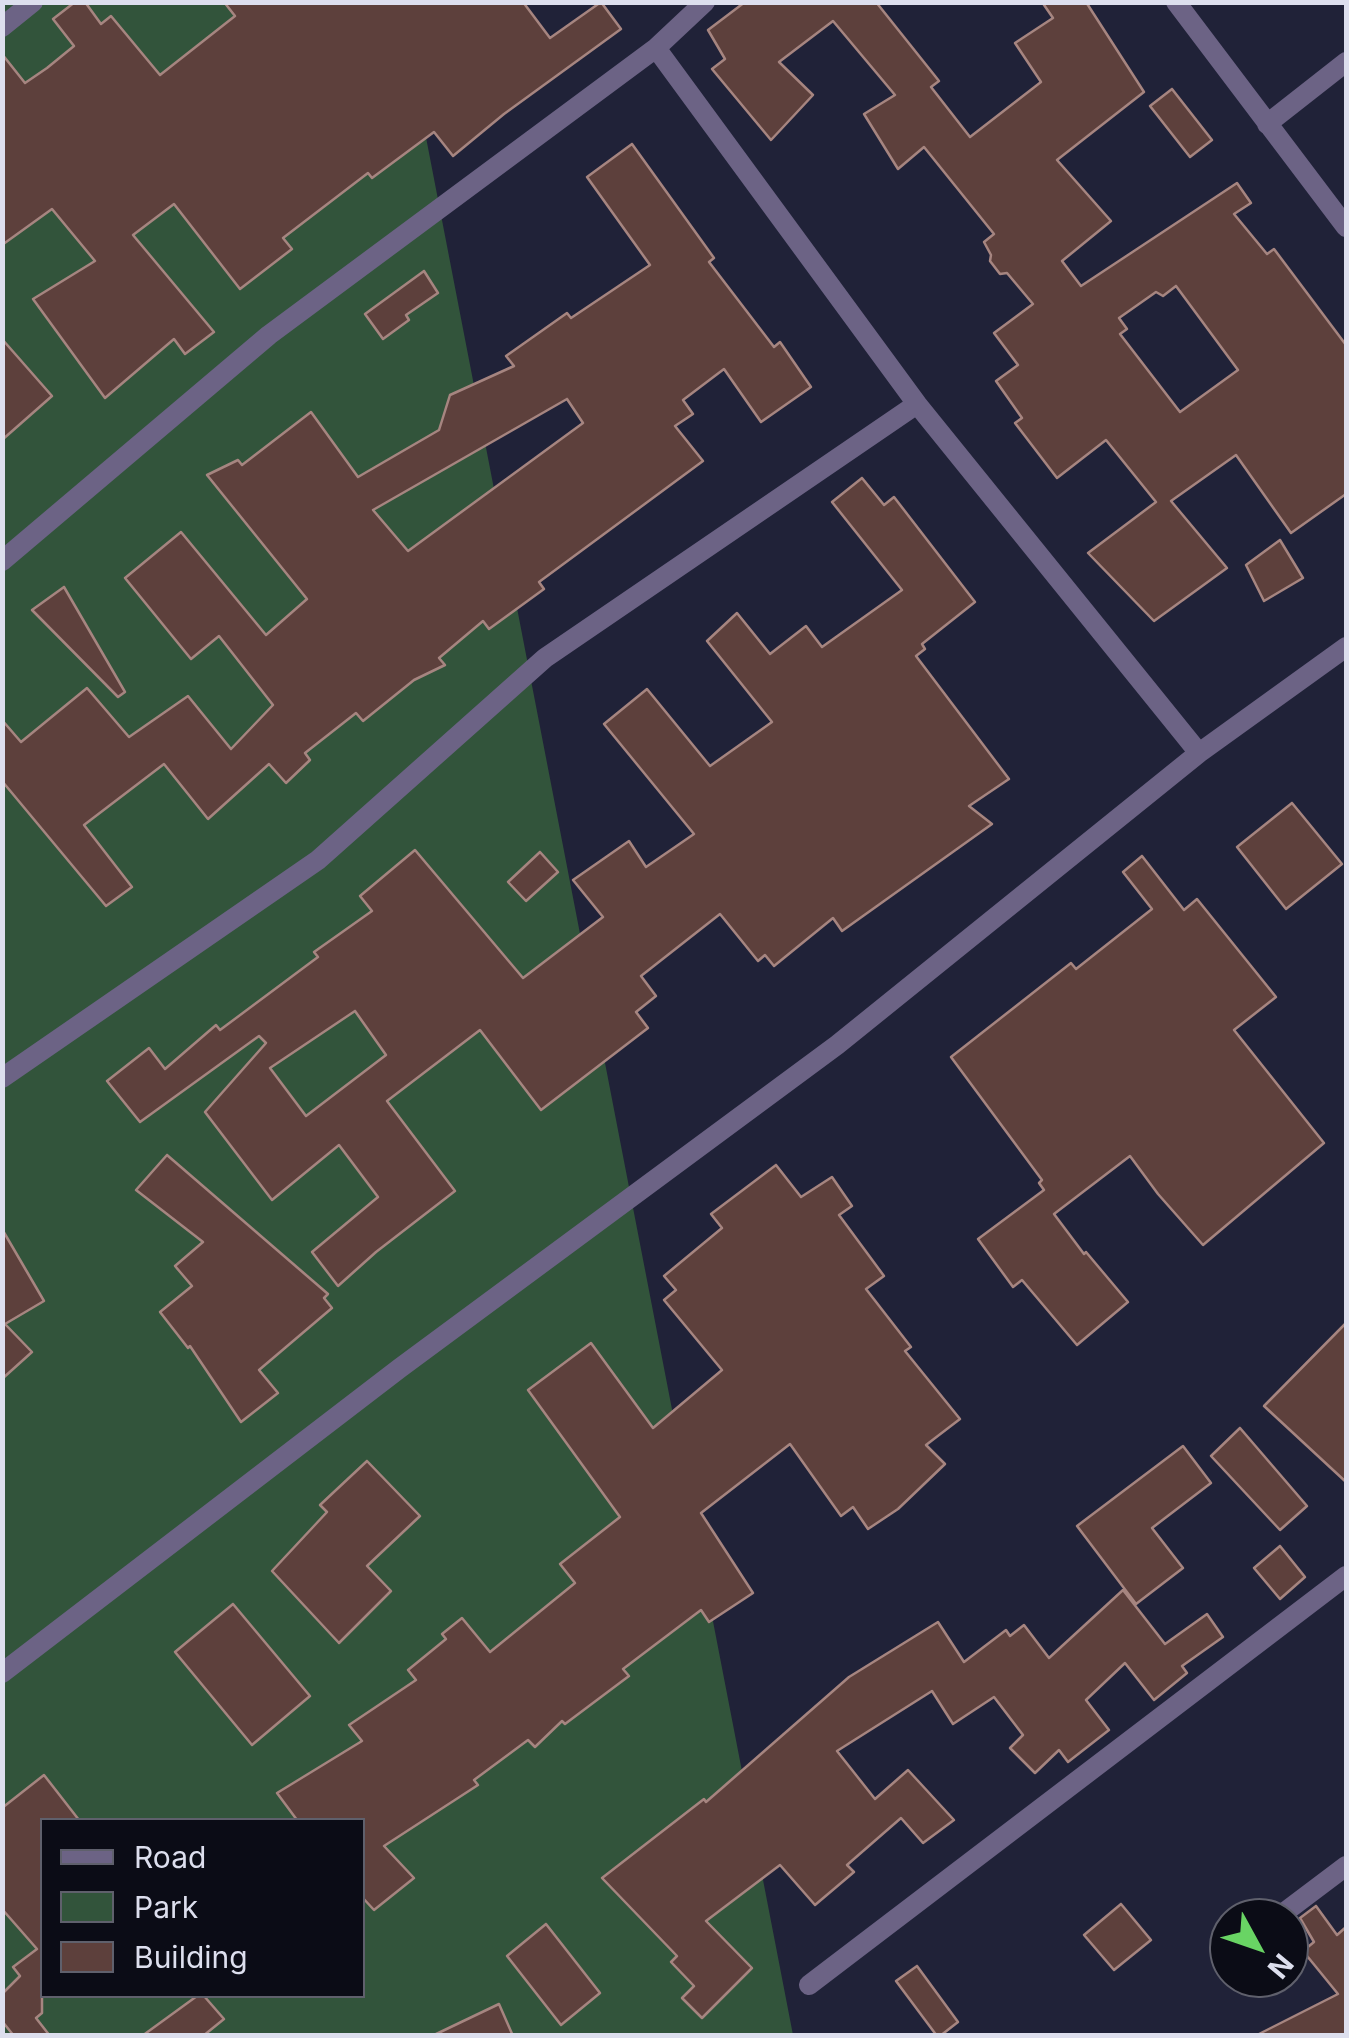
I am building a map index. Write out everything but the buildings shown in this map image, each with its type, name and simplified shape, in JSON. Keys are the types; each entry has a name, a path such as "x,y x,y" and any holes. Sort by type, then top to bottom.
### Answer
{"street":[{"path":"2,27 33,2"},
{"path":"2,561 270,335 656,48 705,2"},
{"path":"1176,2 1346,227"},
{"path":"656,48 917,404 1198,754"},
{"path":"1267,124 1346,62"},
{"path":"2,1078 318,860 545,658 917,404"},
{"path":"2,1673 400,1368 837,1045 1198,754 1346,647"},
{"path":"809,1985 1346,1576"},
{"path":"1304,1898 1346,1866"}],"green space":[{"path":"3,3 400,3 793,2035 3,2036"}]}
